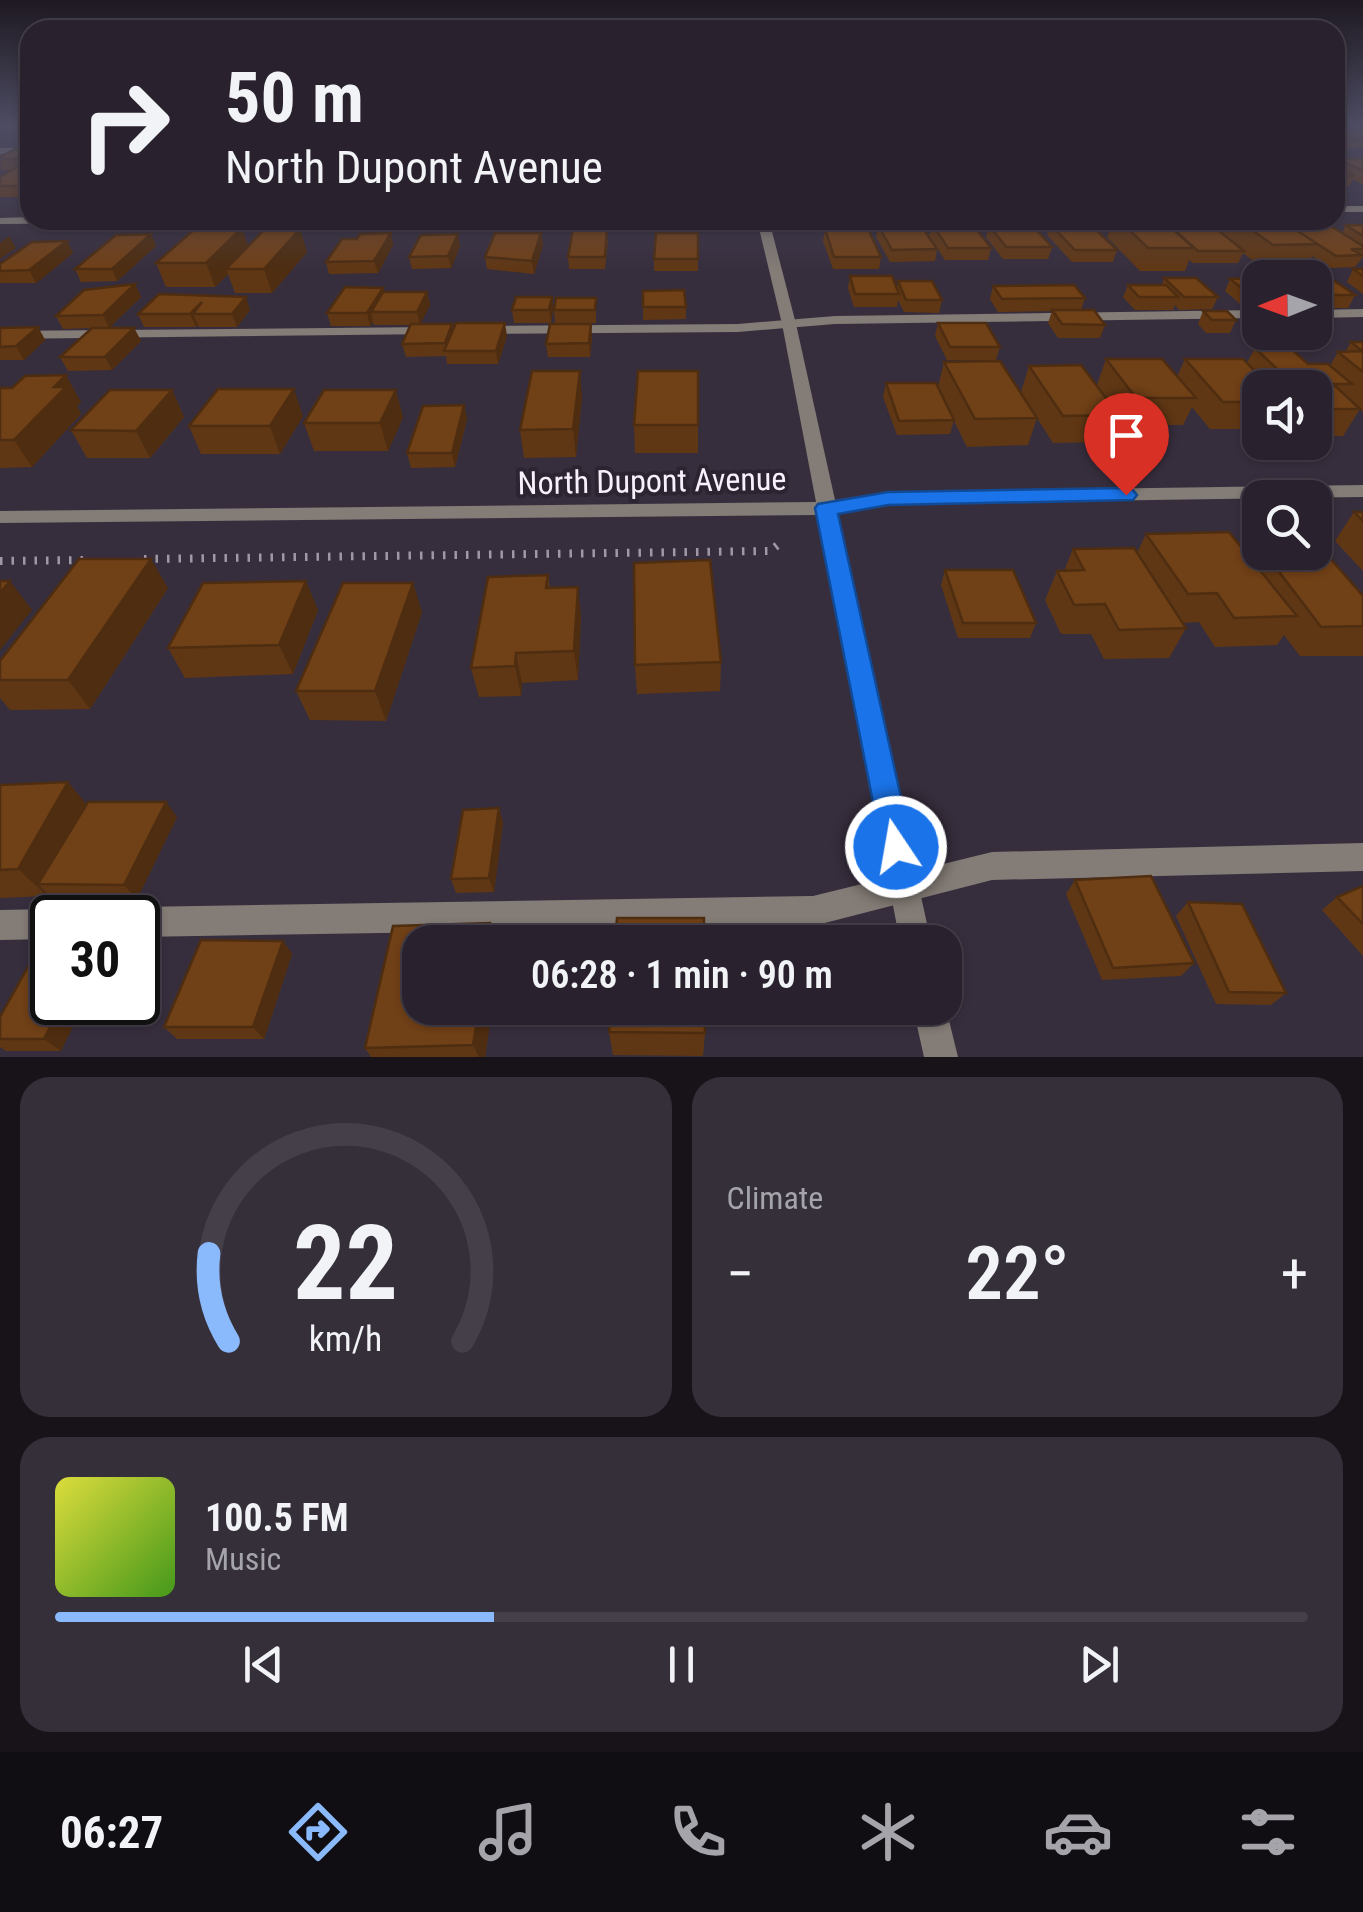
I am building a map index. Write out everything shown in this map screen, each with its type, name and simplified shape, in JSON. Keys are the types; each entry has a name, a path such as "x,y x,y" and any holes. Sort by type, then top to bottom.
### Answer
{"street":[{"path":"766,230 789,324 912,925"},
{"path":"1332,314 1363,313"},
{"path":"0,335 738,328 835,320 1242,314"},
{"name":"North Dupont Avenue","path":"0,517 826,508 888,498 1363,491"},
{"path":"160,922 813,911 992,866 1363,857"},
{"path":"0,924 30,924"},
{"path":"934,1025 941,1057"}],"path":[{"path":"138,560 770,551 784,540"},
{"path":"0,562 99,560"}],"building":[{"path":"20,173 20,185 0,186 0,177"},
{"path":"1346,225 1363,225 1363,236"},
{"path":"194,230 240,230 206,263 156,263"},
{"path":"264,230 299,230 264,269 226,269"},
{"path":"573,230 607,230 605,257 568,257"},
{"path":"825,230 868,230 881,257 834,257"},
{"path":"881,230 924,230 937,249 892,250"},
{"path":"936,230 977,230 991,248 948,248"},
{"path":"993,230 1037,230 1052,247 1006,247"},
{"path":"1056,230 1096,230 1117,250 1075,250"},
{"path":"1129,230 1173,230 1194,248 1148,248"},
{"path":"1174,230 1218,230 1244,251 1198,251"},
{"path":"1252,230 1297,230 1319,244 1273,245"},
{"path":"1296,230 1337,230 1363,246 1351,249 1362,255 1336,256"},
{"path":"391,233 374,261 326,262 342,239"},
{"path":"495,233 541,233 532,261 485,257"},
{"path":"656,233 698,233 698,259 654,259"},
{"path":"151,234 112,269 75,269 116,235"},
{"path":"458,234 448,256 409,257 421,235"},
{"path":"67,241 29,270 0,271 0,264 32,242"},
{"path":"850,276 892,276 899,294 855,294"},
{"path":"1164,278 1196,278 1218,297 1184,297"},
{"path":"1332,280 1333,280 1355,295 1332,295"},
{"path":"898,281 932,281 942,300 906,300"},
{"path":"135,284 103,315 56,316 84,290"},
{"path":"1074,285 1085,298 1002,299 993,286"},
{"path":"1128,285 1166,285 1178,297 1139,297"},
{"path":"345,287 383,288 367,313 327,313"},
{"path":"684,290 686,307 643,307 643,291"},
{"path":"383,292 427,292 417,312 371,312"},
{"path":"159,294 246,297 232,314 193,314 202,302 190,314 138,314"},
{"path":"516,297 552,297 549,310 512,310"},
{"path":"556,298 596,298 595,310 554,310"},
{"path":"1052,310 1094,310 1105,325 1062,324"},
{"path":"1203,311 1227,311 1236,320 1212,320"},
{"path":"456,323 505,323 496,351 444,351"},
{"path":"938,323 986,323 1000,347 950,347"},
{"path":"411,324 452,324 445,343 402,344"},
{"path":"550,324 591,324 589,343 546,344"},
{"path":"38,327 16,346 0,347 0,328"},
{"path":"92,328 134,328 105,357 60,357"},
{"path":"1351,342 1363,342 1363,372 1338,352 1362,351"},
{"path":"1257,350 1292,350 1308,364 1328,364 1352,384 1333,384 1360,409 1332,409 1332,370 1278,370"},
{"path":"1106,359 1162,359 1196,398 1136,398"},
{"path":"1185,359 1243,359 1254,370 1242,370 1242,402 1223,402"},
{"path":"1000,361 1037,418 975,419 944,362"},
{"path":"1081,365 1119,415 1063,416 1029,366"},
{"path":"532,371 580,371 573,429 520,430"},
{"path":"638,371 698,371 698,425 634,425"},
{"path":"66,375 54,387 66,387 14,440 0,440 0,388 12,388 25,376"},
{"path":"886,383 936,383 954,420 899,421"},
{"path":"218,389 294,389 270,426 189,426"},
{"path":"110,390 172,390 136,431 71,430"},
{"path":"324,390 396,390 380,423 304,423"},
{"path":"464,405 452,453 407,453 423,406"},
{"path":"1229,532 1242,548 1242,570 1260,570 1297,616 1234,618 1217,593 1188,594 1146,534"},
{"path":"1134,548 1186,628 1119,630 1105,604 1074,605 1057,571 1084,570 1073,549"},
{"path":"79,559 151,559 68,680 0,680 0,661"},
{"path":"710,560 721,662 635,665 634,563"},
{"path":"1332,560 1363,596 1363,626 1321,627 1278,570 1332,570"},
{"path":"945,570 1013,570 1036,623 963,623"},
{"path":"548,575 546,588 578,587 574,651 516,653 515,666 471,668 488,577"},
{"path":"306,581 279,645 168,648 203,583"},
{"path":"343,583 413,583 375,691 296,691"},
{"path":"68,782 18,869 0,870 0,785"},
{"path":"88,802 166,802 124,885 38,884"},
{"path":"499,808 489,878 451,879 463,810"},
{"path":"1151,876 1194,963 1113,968 1075,880"},
{"path":"1363,886 1363,924 1337,897"},
{"path":"1188,902 1242,904 1286,993 1229,992"},
{"path":"617,918 704,918 704,925 616,925"},
{"path":"490,923 490,925 425,925"},
{"path":"393,926 402,926 402,1025 476,1025 473,1045 365,1048"},
{"path":"201,940 283,941 253,1027 164,1027"},
{"path":"30,963 30,1025 51,1025 44,1039 0,1039 0,1017"},
{"path":"610,1025 705,1025 705,1033 609,1032"}],"route":[{"path":"896,847 826,508 888,498 1126,495"}]}
